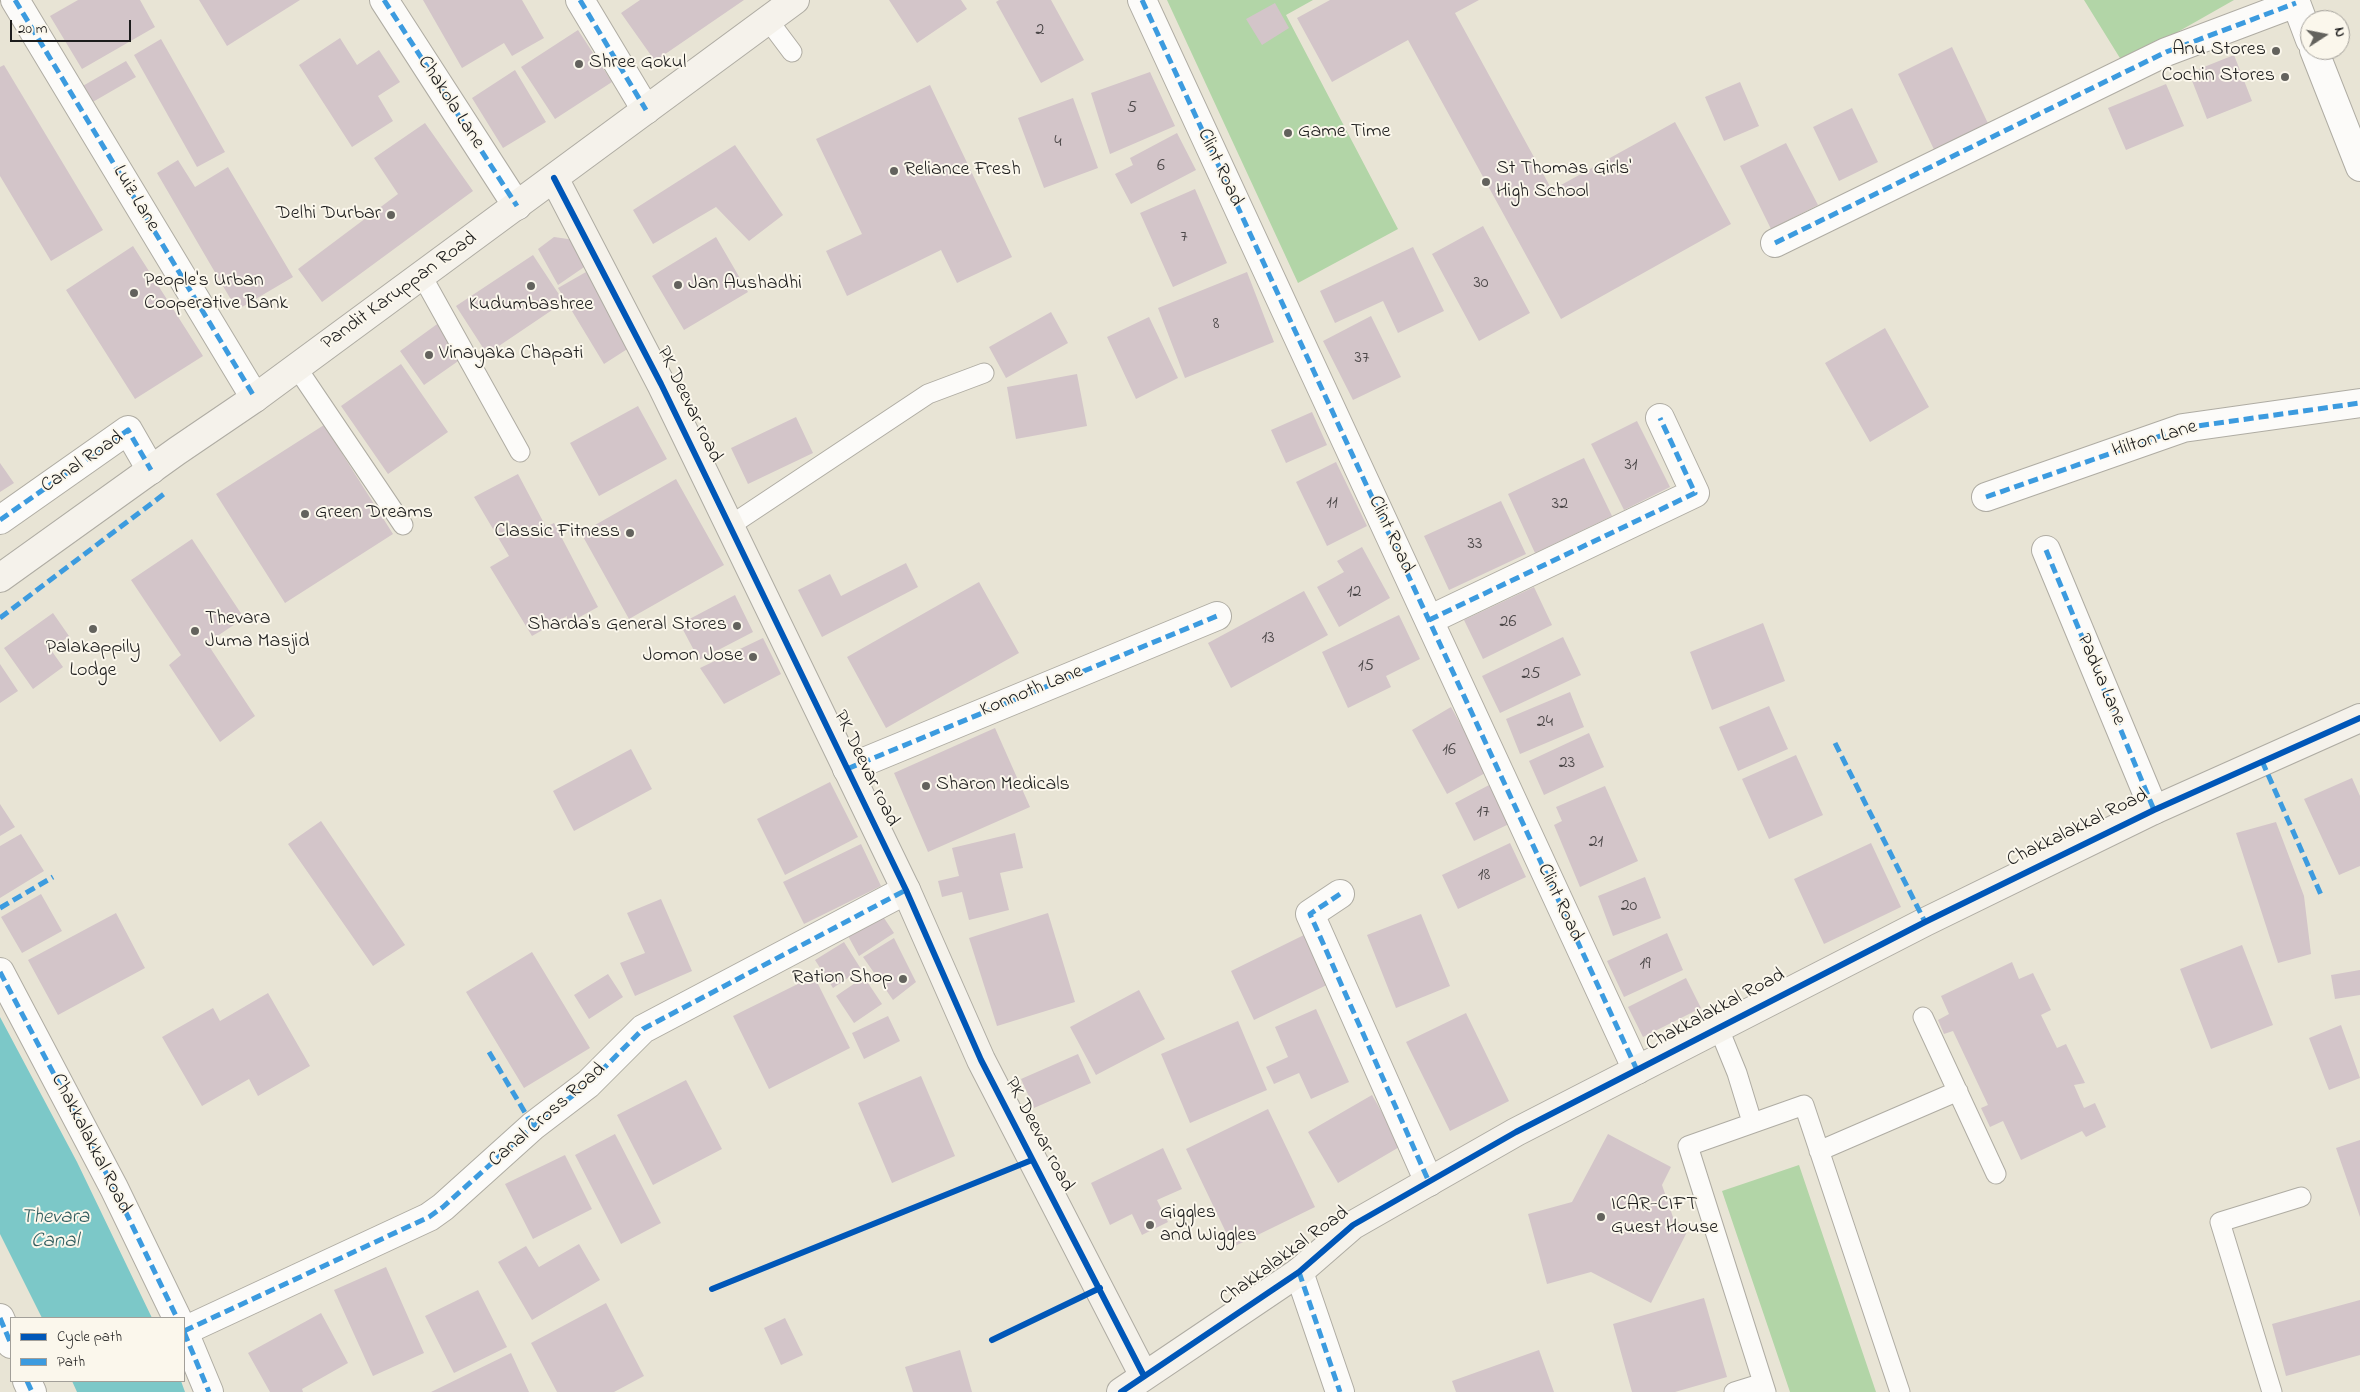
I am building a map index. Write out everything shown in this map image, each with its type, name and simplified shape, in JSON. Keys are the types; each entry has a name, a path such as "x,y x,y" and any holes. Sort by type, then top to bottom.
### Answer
{"street":[{"name":"Luiz Lane","path":"15,0 255,398"},
{"name":"Chakola Lane","path":"384,0 516,206"},
{"path":"580,0 646,110"},
{"name":"Pandit Karuppan Road","path":"0,578 297,368 795,0"},
{"name":"Clint Road","path":"1142,0 1637,1070"},
{"path":"1775,243 2166,52 2295,2 2300,15"},
{"path":"2318,60 2360,167"},
{"name":"PK Deevar road","path":"554,178 661,384 728,526 906,890 981,1060 1144,1376"},
{"name":"Hilton Lane","path":"1986,498 2183,428 2360,403"},
{"path":"1429,620 1695,493 1660,418"},
{"name":"Canal Road","path":"0,520 128,430 151,470"},
{"name":"Padua Lane","path":"2046,550 2154,810"},
{"name":"Konnoth Lane","path":"847,769 1217,616"},
{"name":"Chakkalakkal Road","path":"1121,1392 1299,1272 1353,1225 1516,1132 1719,1029 1812,978 2154,810 2360,718"},
{"name":"Canal Cross Road","path":"185,1332 429,1217 443,1207 533,1126 588,1084 643,1029 906,890"},
{"path":"1340,894 1310,914 1429,1182"},
{"name":"Chakkalakkal Road","path":"0,972 114,1188 177,1317"},
{"path":"1299,1272 1340,1392"},
{"path":"0,1318 10,1342"},
{"path":"185,1334 209,1392"}],"lane":[{"path":"768,20 792,52"},
{"path":"422,276 520,452"},
{"path":"297,368 404,526"},
{"path":"728,526 928,394 984,373"},
{"path":"1923,1017 1996,1174"},
{"path":"1719,1029 1737,1072 1752,1122"},
{"path":"1819,1151 1958,1091"},
{"path":"1734,1392 1764,1387 1688,1146 1804,1105 1900,1392"},
{"path":"2272,1392 2220,1222 2301,1197"}],"green space":[{"name":"Game Time","path":"1167,0 1313,0 1286,15 1398,229 1298,283"},
{"path":"2084,0 2234,0 2123,63"},
{"path":"1799,1165 1876,1392 1790,1392 1722,1191"}],"water":[{"name":"Thevara Canal","path":"0,1017 77,1162 152,1317 42,1317 0,1234"},
{"path":"72,1382 181,1382 185,1392 77,1392"}],"building":[{"path":"78,0 140,0 155,27 82,69 50,16"},
{"path":"199,0 300,0 227,46"},
{"path":"423,0 522,0 544,38 512,56 504,43 462,68"},
{"path":"640,0 744,0 655,61 621,13"},
{"path":"889,0 961,0 967,9 917,43"},
{"path":"999,0 1051,0 1084,60 1041,83 996,2"},
{"name":"St Thomas Girls' High School","path":"1330,0 1479,0 1455,13 1552,190 1675,122 1731,224 1561,319 1408,40 1332,82 1297,18"},
{"path":"1275,3 1289,28 1262,45 1246,19"},
{"path":"578,30 612,82 555,119 521,67"},
{"path":"340,38 357,65 379,50 400,82 378,96 393,121 352,147 299,65"},
{"path":"161,39 225,152 197,167 134,55"},
{"path":"1952,47 1993,134 1939,160 1898,74"},
{"path":"2234,55 2252,101 2207,119 2189,73"},
{"path":"126,61 136,77 91,103 81,87"},
{"path":"4,65 103,230 51,261 0,176 0,67"},
{"path":"515,70 546,122 503,148 472,98"},
{"path":"1150,72 1175,126 1110,154 1091,93"},
{"path":"1740,82 1759,126 1724,141 1705,97"},
{"path":"2166,84 2184,126 2126,150 2108,108"},
{"path":"930,85 1012,257 957,283 941,250 847,296 826,251 862,234 816,139"},
{"path":"1073,98 1098,168 1044,188 1018,118"},
{"path":"1852,108 1878,162 1839,181 1813,127"},
{"path":"425,123 473,191 322,302 298,269 398,194 374,158"},
{"path":"1177,133 1196,170 1131,204 1115,174 1133,165 1130,158"},
{"path":"1786,143 1818,205 1771,229 1740,166"},
{"path":"735,145 783,215 749,241 716,207 653,244 633,210"},
{"path":"178,160 195,187 228,167 293,277 237,310 157,173"},
{"path":"1195,189 1227,263 1173,287 1140,213"},
{"path":"1483,226 1530,313 1479,341 1432,254"},
{"path":"554,237 575,240 590,263 558,285 538,249"},
{"path":"716,237 748,292 684,330 652,276"},
{"path":"133,246 203,356 135,399 66,290"},
{"path":"1413,247 1444,311 1398,333 1383,301 1335,323 1320,291"},
{"path":"533,255 564,302 487,354 456,306"},
{"path":"586,272 632,346 604,364 558,288"},
{"path":"1247,272 1274,342 1185,378 1158,308"},
{"path":"1051,312 1068,343 1006,378 989,347"},
{"path":"1371,316 1401,377 1353,400 1323,341"},
{"path":"1149,317 1178,378 1136,399 1107,337"},
{"path":"440,322 464,357 424,385 400,351"},
{"path":"1885,328 1929,407 1870,442 1825,363"},
{"path":"401,364 448,432 388,474 341,406"},
{"path":"1077,374 1087,426 1016,439 1007,387"},
{"path":"638,406 667,459 599,496 570,443"},
{"path":"1312,412 1327,445 1286,463 1271,430"},
{"path":"796,417 813,453 748,484 731,448"},
{"path":"1637,421 1670,487 1624,510 1591,444"},
{"name":"Green Dreams","path":"324,425 393,534 285,603 216,494"},
{"path":"1584,458 1612,516 1535,553 1508,494"},
{"path":"1336,462 1367,526 1327,546 1296,482"},
{"path":"0,463 14,483 0,492"},
{"path":"518,474 546,527 554,523 598,607 567,624 567,616 532,636 490,567 509,556 474,497"},
{"path":"676,479 724,565 629,619 581,533"},
{"path":"1501,501 1526,554 1449,590 1424,536"},
{"name":"Thevara Juma Masjid","path":"192,539 244,618 207,643 255,716 220,742 169,665 181,655 131,580"},
{"path":"1362,547 1390,598 1339,627 1317,587 1344,572 1337,561"},
{"path":"906,563 918,587 822,637 798,590 830,574 841,596"},
{"path":"979,582 1019,653 886,728 847,657"},
{"path":"1534,587 1552,625 1483,659 1464,620"},
{"path":"1304,591 1328,635 1231,688 1208,643"},
{"path":"735,595 753,632 699,660 680,624"},
{"path":"53,613 69,636 51,650 63,667 33,689 4,648"},
{"path":"1399,615 1420,659 1386,676 1391,687 1348,708 1322,652"},
{"path":"1763,623 1785,681 1712,710 1690,652"},
{"path":"1563,637 1581,675 1500,713 1482,676"},
{"path":"763,638 781,674 724,704 700,668"},
{"path":"0,664 18,691 0,703"},
{"path":"1570,692 1584,727 1520,754 1506,719"},
{"path":"1769,706 1788,749 1738,771 1719,727"},
{"path":"1451,707 1487,772 1447,794 1412,730"},
{"path":"995,728 1030,807 928,852 894,773"},
{"path":"1589,733 1604,767 1544,795 1529,761"},
{"path":"631,749 652,789 574,831 553,791"},
{"path":"1796,755 1823,815 1769,839 1742,779"},
{"path":"2352,778 2360,796 2360,866 2339,875 2304,799"},
{"path":"830,782 858,837 785,875 757,819"},
{"path":"1491,784 1511,823 1474,841 1455,803"},
{"path":"1605,786 1638,861 1580,887 1554,825 1562,821 1556,807"},
{"path":"0,804 15,827 0,836"},
{"path":"321,821 405,945 373,966 288,844"},
{"path":"2276,822 2304,896 2311,954 2278,963 2236,833"},
{"path":"1015,833 1023,868 1000,873 1009,910 969,920 962,892 942,897 938,881 959,876 952,848"},
{"path":"21,834 44,871 0,898 0,846"},
{"path":"1510,843 1526,877 1458,909 1442,875"},
{"path":"1871,843 1901,907 1824,944 1794,879"},
{"path":"861,844 881,886 804,924 783,882"},
{"path":"1645,877 1661,918 1613,936 1598,896"},
{"path":"41,894 62,931 22,953 1,917"},
{"path":"661,899 692,971 635,996 620,963 645,953 627,913"},
{"path":"116,913 145,968 58,1015 28,960"},
{"path":"1048,913 1075,1002 997,1026 969,938"},
{"path":"1421,914 1450,986 1396,1008 1367,935"},
{"path":"882,915 894,933 859,956 847,934"},
{"path":"1308,933 1333,982 1254,1020 1231,971"},
{"path":"1667,933 1683,970 1624,997 1607,961"},
{"path":"894,938 916,982 893,1000 863,957"},
{"path":"844,942 861,969 833,988 815,960"},
{"path":"2242,945 2273,1025 2211,1049 2180,969"},
{"path":"532,952 590,1048 524,1088 466,992"},
{"path":"2012,962 2019,979 2033,973 2051,1010 2041,1015 2057,1048 2066,1044 2085,1083 2074,1085 2084,1108 2095,1103 2106,1127 2086,1137 2082,1131 2021,1160 2003,1121 1990,1127 1981,1108 1988,1105 1953,1031 1944,1034 1938,1020 1949,1014 1941,996"},
{"path":"2360,970 2360,995 2335,999 2331,975"},
{"path":"608,974 623,997 589,1019 574,995"},
{"path":"814,976 850,1048 769,1089 733,1016"},
{"path":"864,977 882,1004 854,1023 836,996"},
{"path":"1686,978 1701,1008 1643,1037 1628,1007"},
{"path":"1139,990 1165,1039 1096,1075 1070,1027"},
{"path":"268,993 310,1066 258,1096 249,1079 202,1106 162,1037 213,1008 220,1021"},
{"path":"1316,1009 1349,1082 1311,1099 1299,1073 1274,1084 1266,1067 1288,1057 1275,1027"},
{"path":"1466,1013 1509,1101 1450,1131 1406,1042"},
{"path":"888,1016 900,1041 864,1059 852,1033"},
{"path":"1238,1021 1267,1090 1190,1123 1161,1054"},
{"path":"2341,1025 2360,1078 2329,1090 2309,1038"},
{"path":"1078,1054 1091,1083 1034,1108 1021,1079"},
{"path":"921,1076 955,1156 892,1183 858,1103"},
{"path":"686,1080 722,1149 653,1185 617,1115"},
{"path":"1372,1095 1401,1146 1338,1183 1308,1132"},
{"path":"1268,1109 1315,1207 1233,1247 1186,1149"},
{"path":"615,1134 661,1223 621,1244 575,1155"},
{"name":"ICAR-CIFT Guest House","path":"1608,1134 1671,1167 1662,1185 1674,1220 1689,1228 1651,1303 1591,1272 1547,1284 1528,1214 1572,1202"},
{"path":"2360,1140 2360,1217 2336,1148"},
{"path":"1163,1148 1182,1189 1157,1200 1168,1222 1142,1235 1132,1214 1110,1225 1091,1183"},
{"path":"565,1155 592,1209 533,1239 505,1184"},
{"path":"579,1244 600,1280 532,1320 498,1262 526,1246 539,1267"},
{"path":"386,1267 424,1353 373,1376 334,1290"},
{"path":"478,1290 507,1347 454,1373 425,1316"},
{"path":"1704,1298 1727,1377 1675,1392 1632,1392 1613,1324"},
{"path":"2360,1300 2360,1355 2286,1376 2272,1324"},
{"path":"606,1303 644,1376 614,1392 557,1392 531,1343"},
{"path":"321,1313 348,1363 302,1389 303,1392 270,1392 248,1353"},
{"path":"785,1318 803,1355 781,1365 764,1328"},
{"path":"960,1350 972,1392 913,1392 905,1367"},
{"path":"1539,1350 1554,1392 1456,1392 1452,1381"},
{"path":"511,1353 529,1392 431,1392"}],"marked path":[{"path":"15,0 255,398"},
{"path":"384,0 517,206"},
{"path":"580,0 646,110"},
{"path":"1142,0 1637,1070"},
{"path":"1775,243 2166,52 2296,3"},
{"path":"1986,497 2183,428 2360,403"},
{"path":"1429,620 1695,493 1660,418"},
{"path":"0,520 128,430 151,470"},
{"path":"0,618 164,494"},
{"path":"2046,550 2154,810"},
{"path":"847,769 1217,616"},
{"path":"1835,743 1925,922"},
{"path":"2262,761 2322,897"},
{"path":"0,908 53,877"},
{"path":"185,1331 429,1217 443,1207 533,1126 588,1084 643,1029 906,890"},
{"path":"1340,894 1310,914 1429,1182"},
{"path":"0,972 114,1188 177,1317"},
{"path":"489,1052 533,1126"},
{"path":"1299,1272 1340,1392"},
{"path":"0,1318 10,1342"},
{"path":"185,1334 209,1392"},
{"path":"27,1382 32,1392"}],"cycle path":[{"path":"554,178 661,384 906,890 981,1060 1144,1376"},
{"path":"1121,1392 1299,1272 1353,1225 1516,1132 1925,922 2154,810 2360,718"},
{"path":"712,1289 1032,1160"},
{"path":"992,1340 1100,1288"}],"place":[{"name":"Anu Stores","path":"2276,51"},
{"name":"Shree Gokul","path":"579,64"},
{"name":"Cochin Stores","path":"2285,77"},
{"name":"Game Time","path":"1288,133"},
{"name":"Reliance Fresh","path":"894,171"},
{"name":"St Thomas Girls' High School","path":"1486,182"},
{"name":"Delhi Durbar","path":"391,215"},
{"name":"Jan Aushadhi","path":"678,285"},
{"name":"Kudumbashree","path":"531,286"},
{"name":"People's Urban Cooperative Bank","path":"134,293"},
{"name":"Vinayaka Chapati","path":"429,355"},
{"name":"Green Dreams","path":"305,514"},
{"name":"Classic Fitness","path":"630,533"},
{"name":"Sharda's General Stores","path":"737,626"},
{"name":"Palakappily Lodge","path":"93,629"},
{"name":"Thevara Juma Masjid","path":"195,631"},
{"name":"Jomon Jose","path":"753,657"},
{"name":"Sharon Medicals","path":"926,786"},
{"name":"Ration Shop","path":"903,979"},
{"name":"ICAR-CIFT Guest House","path":"1601,1217"},
{"name":"Giggles and Wiggles","path":"1150,1225"}]}
